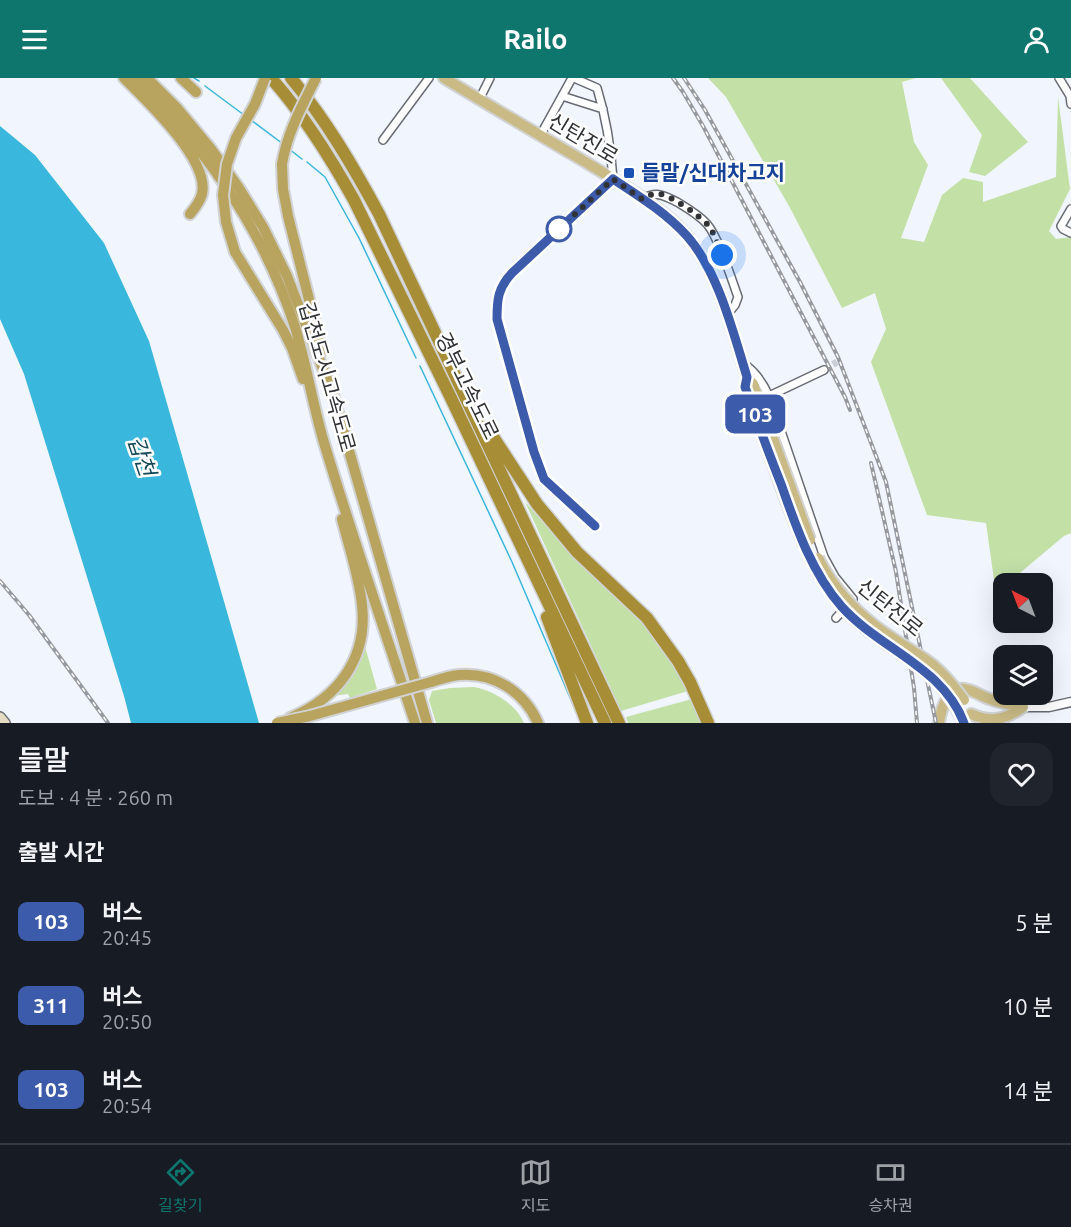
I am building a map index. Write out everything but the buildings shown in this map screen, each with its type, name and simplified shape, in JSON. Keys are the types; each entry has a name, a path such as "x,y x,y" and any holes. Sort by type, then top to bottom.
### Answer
{"highway":[{"path":"124,78 163,119 194,158 202,182 202,193 199,203 189,214"},
{"name":"갑천도시고속도로","path":"134,78 204,155 254,231 278,281 295,326 325,445 415,723"},
{"name":"갑천도시고속도로","path":"147,78 177,108 239,188 263,227 286,276 333,395 427,723"},
{"path":"181,78 196,92"},
{"path":"265,78 255,104 236,138 227,164 223,195 226,222 235,252 292,348 317,415"},
{"name":"경부고속도로","path":"272,78 311,130 354,200 605,723"},
{"name":"경부고속도로","path":"291,78 319,114 360,179 408,274 619,723"},
{"path":"316,78 291,128 285,148 282,164 283,189 333,395"},
{"path":"463,390 537,504 577,552 647,618 678,661 708,723"},
{"path":"277,723 314,706 329,695 350,669 361,635 363,620 360,588 331,482 325,445"},
{"path":"516,534 587,723"},
{"path":"399,630 433,723"},
{"path":"307,723 433,684 450,676 461,675 482,676 503,684 521,697 538,723"},
{"path":"277,723 433,684 464,681 483,682 502,689 523,708 532,723"}],"main road":[{"name":"신탄진로","path":"444,78 613,179 668,217 688,237 713,279 727,315 747,377 745,387 760,395 797,529 819,574 832,594 856,621 936,681 959,703 969,720"},
{"path":"939,723 948,695 957,689 971,690 988,699 1023,707"},
{"path":"969,720 997,722 1023,707"},
{"path":"1007,723 1023,707"},
{"path":"0,717 5,723"}],"street":[{"path":"383,140 429,78"},
{"path":"479,100 490,78"},
{"path":"540,136 573,78 597,88 612,159 613,179 512,273 503,283 497,301 497,319 534,452 544,479"},
{"path":"1059,78 1070,96 1071,104"},
{"path":"562,96 603,109"},
{"path":"642,199 651,194 663,195 692,211 707,224 714,235 738,297 727,315"},
{"path":"1071,210 1061,226 1071,233"},
{"path":"742,363 753,370 760,395 824,557 835,577 853,599 836,618"},
{"path":"760,395 824,370"},
{"path":"1023,707 1071,702"}],"green space":[{"path":"708,78 916,78 902,82 914,142 928,165 901,238 924,242 942,195 963,178 983,182 983,202 1056,177 1058,97 1070,189 1049,231 1056,239 1071,237 1071,533 1064,536 1020,573 993,573 986,523 927,515 871,362 886,329 875,293 842,308 789,206 726,97"},
{"path":"941,78 970,78 1028,142 985,176 969,172 982,135"},
{"path":"525,502 582,565 643,621 663,647 688,691 621,711"},
{"path":"364,643 377,689 350,698 348,694 332,696"},
{"path":"474,687 504,699 516,710 524,723 436,723 429,700 432,691"},
{"path":"692,699 701,723 628,723 626,717"}],"water":[{"name":"갑천","path":"0,126 35,155 104,243 149,341 259,723 131,723 24,374 0,319"}],"waterway":[{"path":"194,78 199,81"},
{"path":"205,86 244,115"},
{"path":"251,120 283,144"},
{"path":"289,149 302,159"},
{"path":"307,162 325,177 359,238 416,358"},
{"path":"420,366 512,562 577,714"}],"tunnel":[{"path":"824,370 837,362"}],"railway":[{"path":"673,78 703,126 850,410"},
{"path":"684,78 705,110 800,282 838,357 886,482 936,723"},
{"path":"871,463 896,572 914,688 917,723"},
{"path":"0,581 29,615 108,723"}],"bus line":[{"name":"103","path":"595,526 544,479 534,452 497,319 497,301 503,283 512,273 613,179 668,217 688,237 713,279 747,377 745,387 797,529 819,574 832,594 856,621 936,681 955,706 964,723"}],"place":[{"name":"들말/신대차고지","path":"629,173"}],"route":[{"path":"559,229 613,179 642,199 651,194 663,195 692,211 707,224 722,255"}]}
